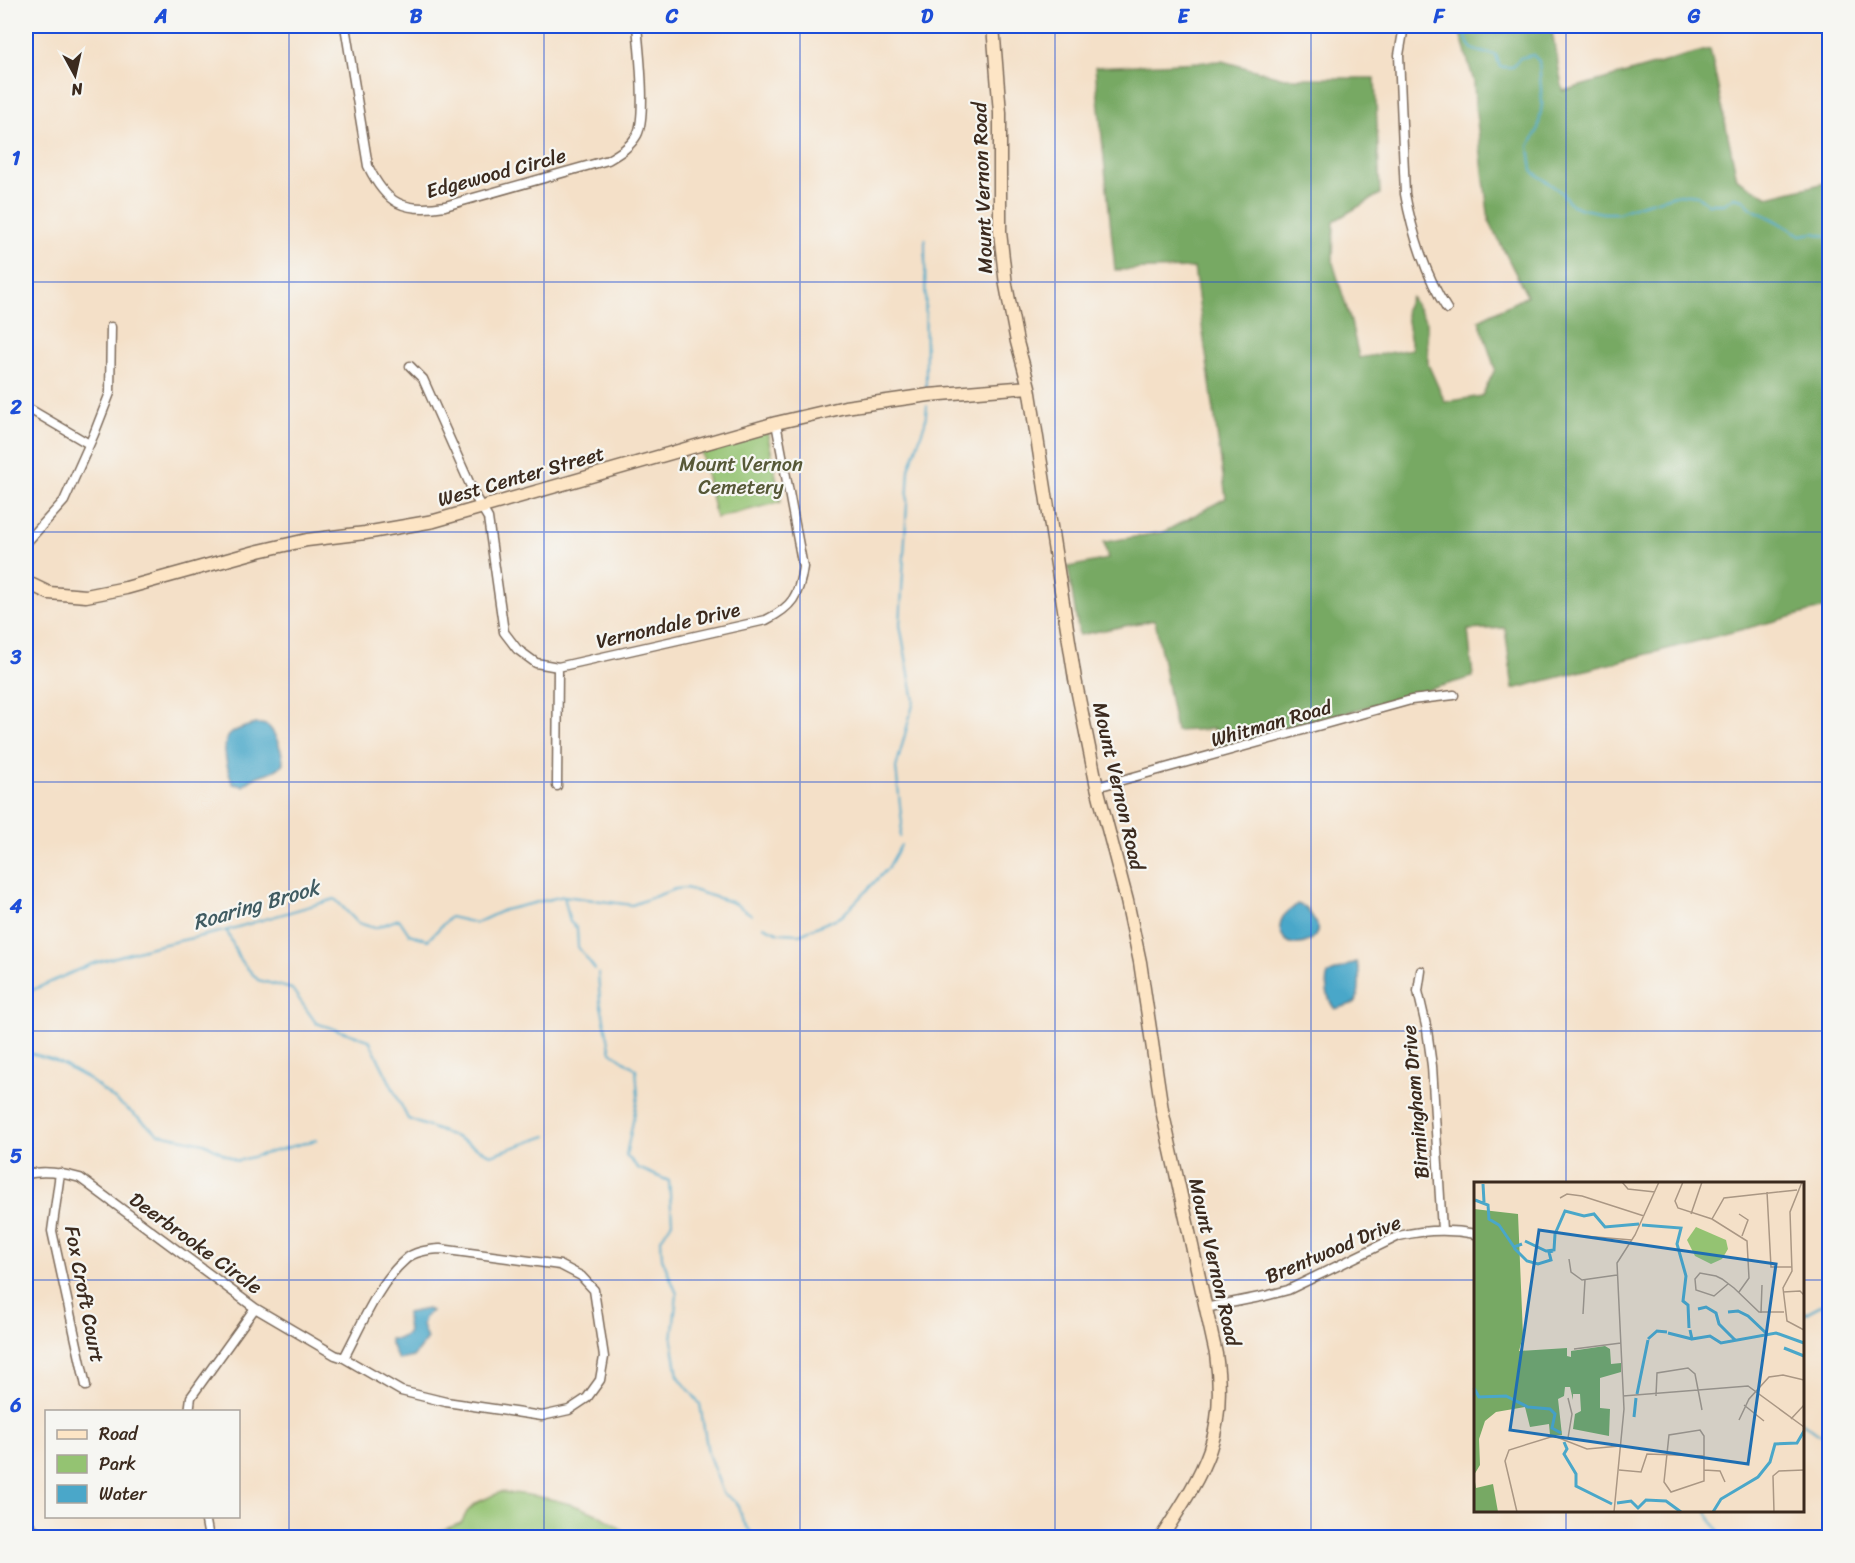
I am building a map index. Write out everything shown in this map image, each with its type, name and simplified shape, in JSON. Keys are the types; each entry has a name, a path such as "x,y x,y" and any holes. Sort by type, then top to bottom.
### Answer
{"main road":[{"name":"Mount Vernon Road","path":"993,26 1000,113 1000,232 1006,285 1017,342 1029,387 1075,679 1097,788 1140,962 1162,1110 1220,1378 1216,1431 1202,1471 1161,1538"},
{"name":"West Center Street","path":"26,582 50,592 86,596 126,588 307,540 400,528 434,521 776,423 845,407 928,395 1029,387"}],"street":[{"name":"Edgewood Circle","path":"345,26 368,166 376,183 390,198 405,207 425,210 608,160 625,150 638,133 640,118 642,90 637,26"},
{"path":"1404,26 1399,55 1405,194 1408,212 1435,291 1447,309"},
{"path":"26,543 64,501 110,393 111,327"},
{"name":"Vernondale Drive","path":"410,366 423,379 476,498 488,518 504,632 517,649 536,663 558,667 766,620 781,613 791,602 800,588 803,567 776,423"},
{"path":"26,407 89,444"},
{"path":"556,786 558,667"},
{"name":"Whitman Road","path":"1097,788 1411,700 1454,696"},
{"name":"Birmingham Drive","path":"1421,971 1418,991 1432,1066 1442,1230"},
{"name":"Deerbrooke Circle","path":"26,1174 60,1173 80,1178 255,1308 334,1355 344,1358 401,1390 446,1402 542,1416 569,1410 587,1398 600,1380 604,1357 594,1290 581,1276 560,1264 440,1249 423,1251 406,1258 386,1280 344,1358"},
{"name":"Fox Croft Court","path":"60,1173 52,1231 86,1386"},
{"name":"Brentwood Drive","path":"1205,1308 1288,1290 1399,1236 1442,1230 1474,1234"},
{"path":"189,1410 191,1397 255,1308"},
{"path":"205,1518 209,1538"},
{"path":"28,1525 37,1533 38,1538"}],"green space":[{"path":"1458,26 1551,26 1563,91 1710,49 1737,179 1768,197 1829,182 1829,607 1513,689 1505,628 1468,630 1473,677 1218,749 1214,729 1176,731 1155,620 1079,635 1068,567 1108,559 1104,542 1164,532 1226,498 1194,268 1115,270 1095,67 1222,61 1284,78 1375,78 1380,194 1334,221 1333,263 1359,358 1412,349 1405,310 1411,297 1427,323 1428,364 1445,402 1482,396 1495,369 1479,320 1527,296 1489,221 1474,82"},
{"name":"Mount Vernon Cemetery","path":"767,431 781,502 716,518 701,450"},
{"path":"501,1492 552,1499 570,1504 603,1517 629,1537 424,1537 461,1523 476,1503"}],"water":[{"path":"255,724 266,725 272,730 279,744 283,763 276,770 256,777 243,786 233,784 226,760 225,744 234,731"},
{"path":"1297,904 1303,906 1314,919 1317,933 1307,942 1293,944 1282,935 1280,928 1283,917"},
{"path":"1356,962 1359,976 1357,1000 1355,1003 1335,1009 1327,992 1328,974"},
{"path":"427,1309 431,1311 424,1318 422,1325 427,1339 413,1357 399,1360 390,1339 398,1339 407,1334 407,1313"}],"waterway":[{"path":"1465,33 1472,48 1479,52 1496,55 1500,67 1513,67 1520,58 1533,55 1539,61 1542,104 1538,130 1529,146 1532,171 1561,192 1572,205 1603,213 1619,213 1679,194 1698,196 1708,204 1724,204 1734,197 1743,199 1752,209 1801,235 1814,233 1830,237"},
{"path":"925,239 926,387"},
{"path":"900,837 902,823 896,768 914,701 900,625 909,469 925,423 927,406"},
{"path":"763,926 779,933 800,934 842,916 888,868 901,845"},
{"path":"564,896 632,905 675,889 686,888 734,903 752,915"},
{"name":"Roaring Brook","path":"26,993 91,964 151,947 224,931 335,899 358,923 375,928 399,919 409,934 428,940 450,917 476,923 504,910 564,896 570,922 577,928 578,947 595,969"},
{"path":"227,931 240,960 258,980 292,989 316,1023 369,1040 408,1119 456,1137 491,1155 547,1136"},
{"name":"Roaring Brook","path":"598,973 600,1001 611,1052 636,1069 638,1097 626,1155 638,1168 669,1181 672,1222 661,1239 662,1258 677,1294 672,1340 678,1376 700,1404 708,1453 723,1493 737,1503 743,1521 755,1538"},
{"path":"26,1048 30,1053 54,1060 87,1078 159,1134 204,1143 237,1161 316,1140"},
{"name":"Roaring Brook","path":"1804,1314 1821,1305 1830,1306"},
{"name":"Roaring Brook","path":"1804,1424 1830,1440"},
{"name":"Roaring Brook","path":"1708,1512 1721,1538"}]}
